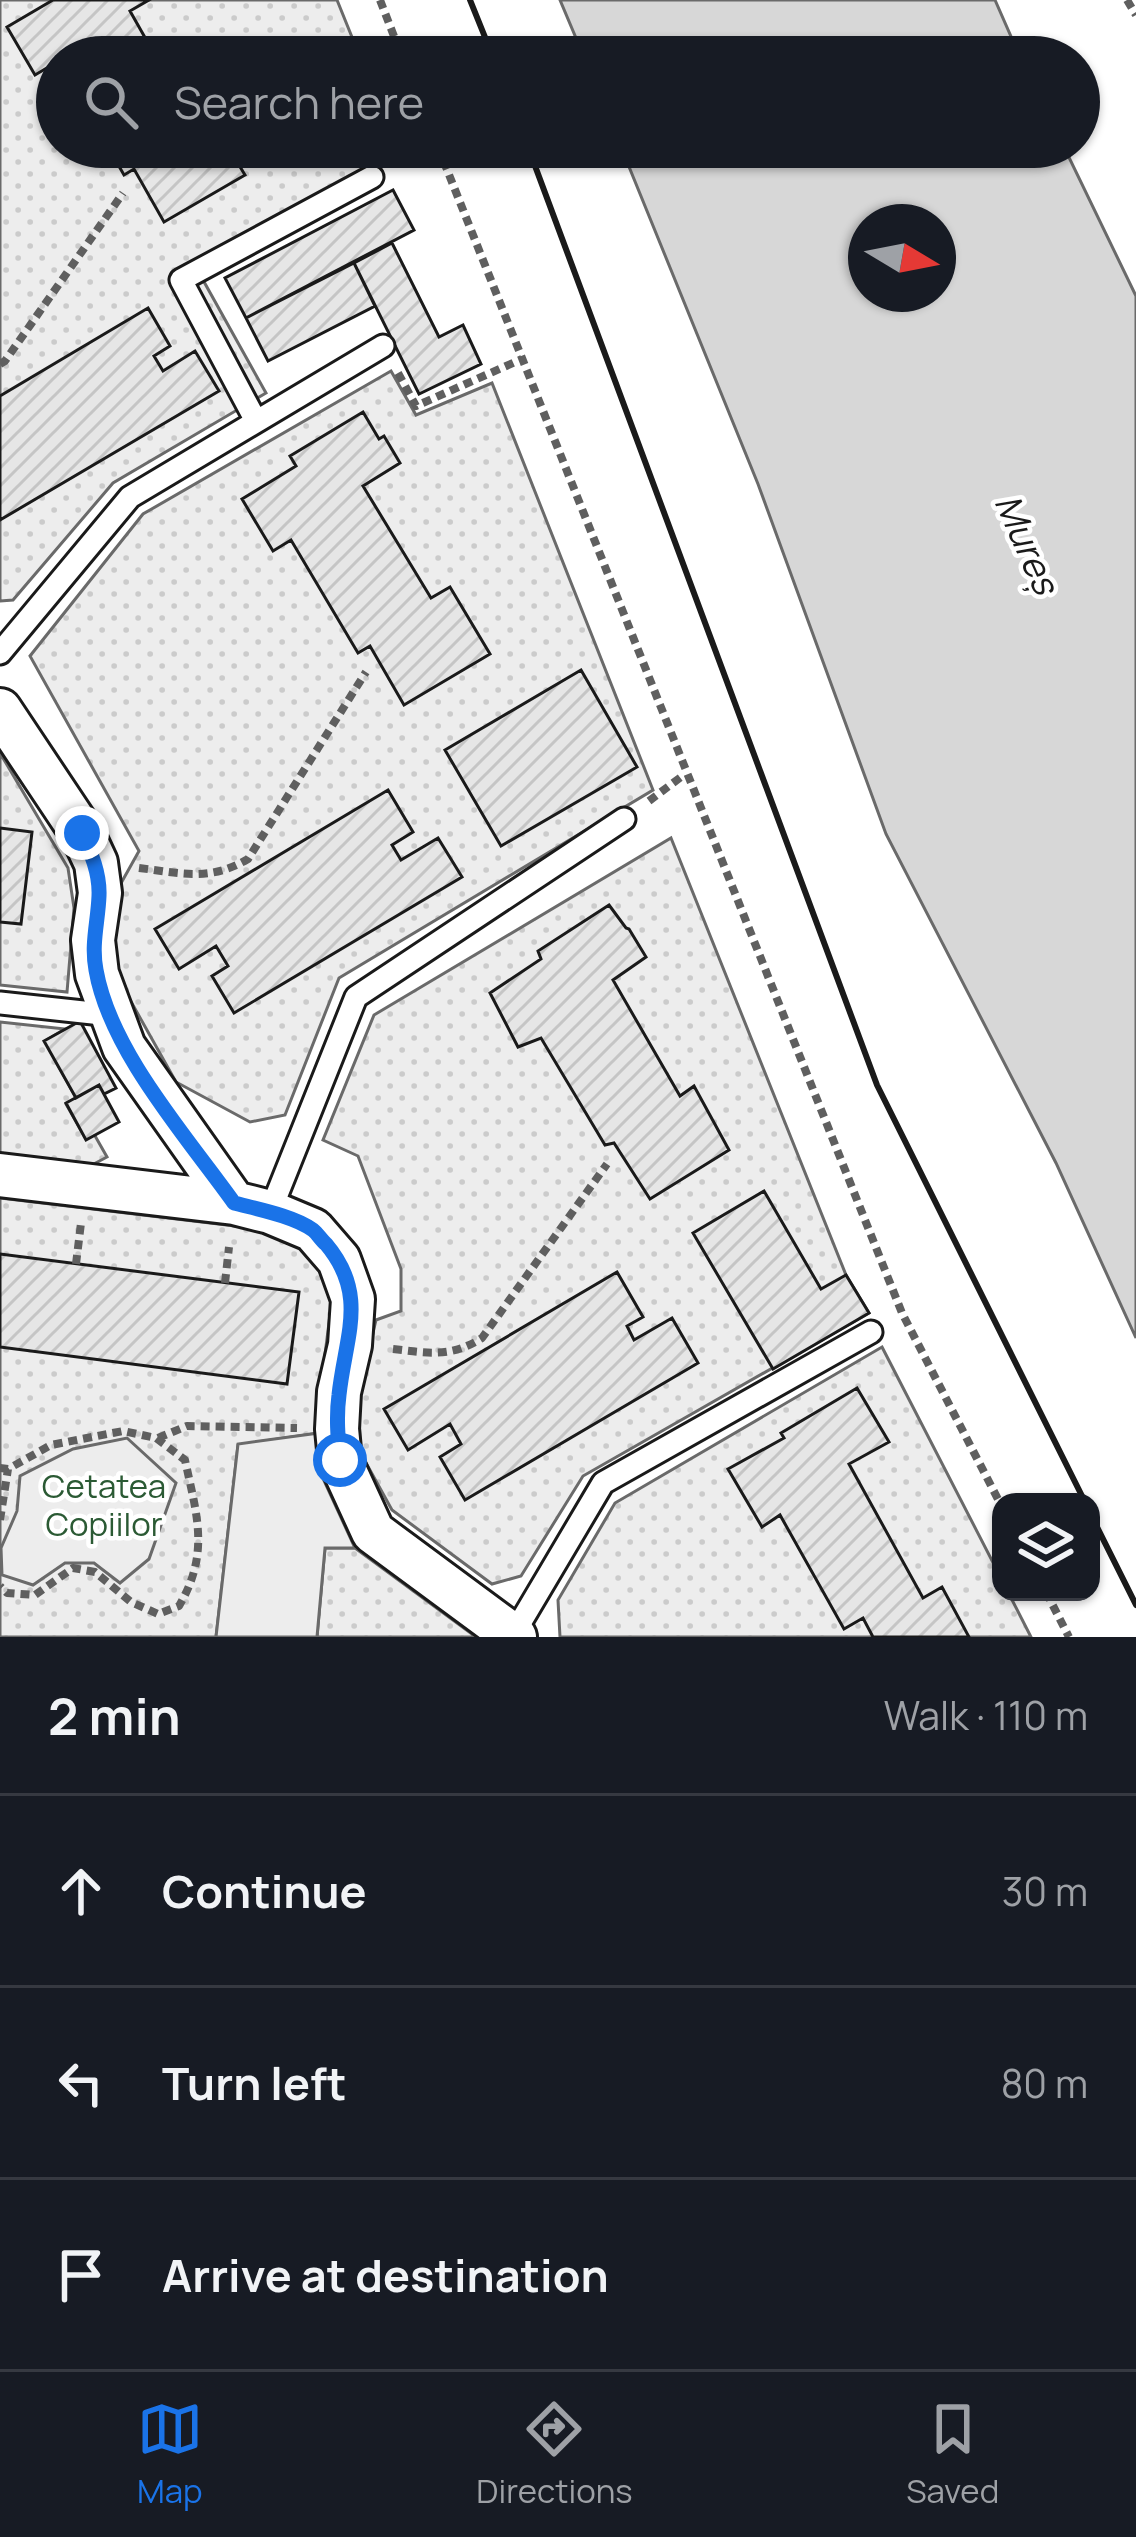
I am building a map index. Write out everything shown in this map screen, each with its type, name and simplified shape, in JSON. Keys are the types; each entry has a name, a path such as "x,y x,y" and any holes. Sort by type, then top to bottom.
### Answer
{"street":[{"path":"0,710 82,833 96,863 100,892 93,940 97,974 124,1047 147,1082 252,1208"},
{"path":"0,1175 252,1208 313,1230 339,1260 353,1299 337,1429 340,1460 373,1532 514,1636"}],"lane":[{"path":"256,422 181,280 372,177"},
{"path":"0,653 130,497 383,346"},
{"path":"252,1208 356,997 624,819"},
{"path":"0,1003 111,1016"},
{"path":"514,1636 603,1483 872,1332"}],"path":[{"path":"380,0 394,36"},
{"path":"1127,0 1136,15"},
{"path":"446,168 902,1313 995,1493"},
{"path":"0,364 123,193"},
{"path":"383,346 416,406 522,359"},
{"path":"96,863 205,876 248,859 367,672"},
{"path":"624,819 686,774"},
{"path":"350,1345 433,1354 461,1352 482,1338 607,1164"},
{"path":"156,1438 187,1426 337,1429"},
{"path":"0,1520 4,1469 51,1445 123,1431 156,1438 185,1460 200,1533 192,1583 179,1606 158,1614 130,1602 95,1571 73,1568 35,1594 8,1594 0,1586"},
{"path":"1051,1601 1069,1637"}],"green space":[{"path":"0,0 337,0 352,36 36,36 36,168 372,168 193,262 266,393 113,483 13,600 0,601"},
{"path":"391,371 416,415 492,383 653,790 339,978 285,1115 250,1122 176,1082 115,973 111,929 115,894 139,851 30,656 143,514"},
{"path":"0,753 68,868 74,908 67,992 0,985"},
{"path":"671,838 846,1275 869,1313 583,1476 521,1576 492,1584 392,1510 360,1452 359,1393 376,1320 401,1311 401,1269 358,1156 323,1140 374,1015"},
{"path":"0,1022 65,1029 45,1041 76,1098 66,1104 86,1139 94,1134 107,1157 90,1166 0,1156"},
{"path":"0,1198 261,1229 295,1243 320,1268 332,1299 319,1433 238,1445 216,1637 0,1637"},
{"path":"882,1347 992,1561 992,1601 1013,1601 1031,1637 560,1637 558,1600 615,1503"},
{"path":"325,1548 355,1548 476,1637 317,1637"}],"shaded area":[{"path":"319,1433 320,1472 355,1548 325,1548 317,1637 216,1637 238,1444"},
{"name":"Cetatea Copiilor","path":"127,1438 176,1483 149,1559 120,1583 94,1563 65,1563 33,1585 2,1575 1,1548 17,1511 20,1476 73,1449"}],"water":[{"path":"560,0 995,0 1011,36 575,36"},
{"name":"Mureș","path":"630,168 1074,168 1136,296 1136,1338 1056,1163 886,834 758,484"}],"building":[{"path":"53,0 149,0 130,11 144,36 36,36 35,75 7,27"},
{"path":"120,168 241,168 245,175 164,222 134,169 124,175"},
{"path":"393,190 414,230 246,318 225,278"},
{"path":"392,243 439,337 463,325 481,364 419,394 354,263"},
{"path":"354,263 375,306 268,361 246,318"},
{"path":"148,308 170,346 154,356 163,371 195,351 219,391 0,520 0,396"},
{"path":"363,412 400,463 363,486 431,598 450,587 490,654 404,705 370,646 358,653 291,540 273,551 242,499 296,466 290,456"},
{"path":"581,670 637,767 501,846 445,750"},
{"path":"388,790 413,832 392,845 401,860 438,838 462,877 234,1013 212,976 228,966 216,946 179,969 155,929"},
{"path":"0,828 32,832 21,924 0,922"},
{"path":"609,905 646,957 613,980 680,1096 694,1086 729,1150 650,1199 614,1143 605,1145 541,1038 518,1047 490,993 541,959 538,951"},
{"path":"80,1021 116,1088 104,1094 99,1085 76,1098 44,1041"},
{"path":"99,1085 119,1122 86,1140 66,1103"},
{"path":"764,1191 821,1289 846,1275 869,1313 773,1369 693,1233"},
{"path":"0,1254 299,1292 287,1384 0,1347"},
{"path":"617,1272 643,1317 627,1326 634,1340 672,1318 698,1363 465,1500 440,1457 461,1444 450,1424 408,1450 384,1409"},
{"path":"857,1388 889,1442 849,1464 923,1598 942,1587 969,1637 873,1637 863,1618 844,1629 780,1515 762,1527 728,1469"}],"wall":[{"path":"470,0 485,36"},
{"path":"536,168 877,1085 1081,1493"},
{"path":"1100,1533 1136,1605"}],"route":[{"path":"82,833 96,863 100,892 93,940 97,974 124,1047 234,1203 313,1230 339,1260 353,1299 350,1345 339,1392 340,1460"}]}
